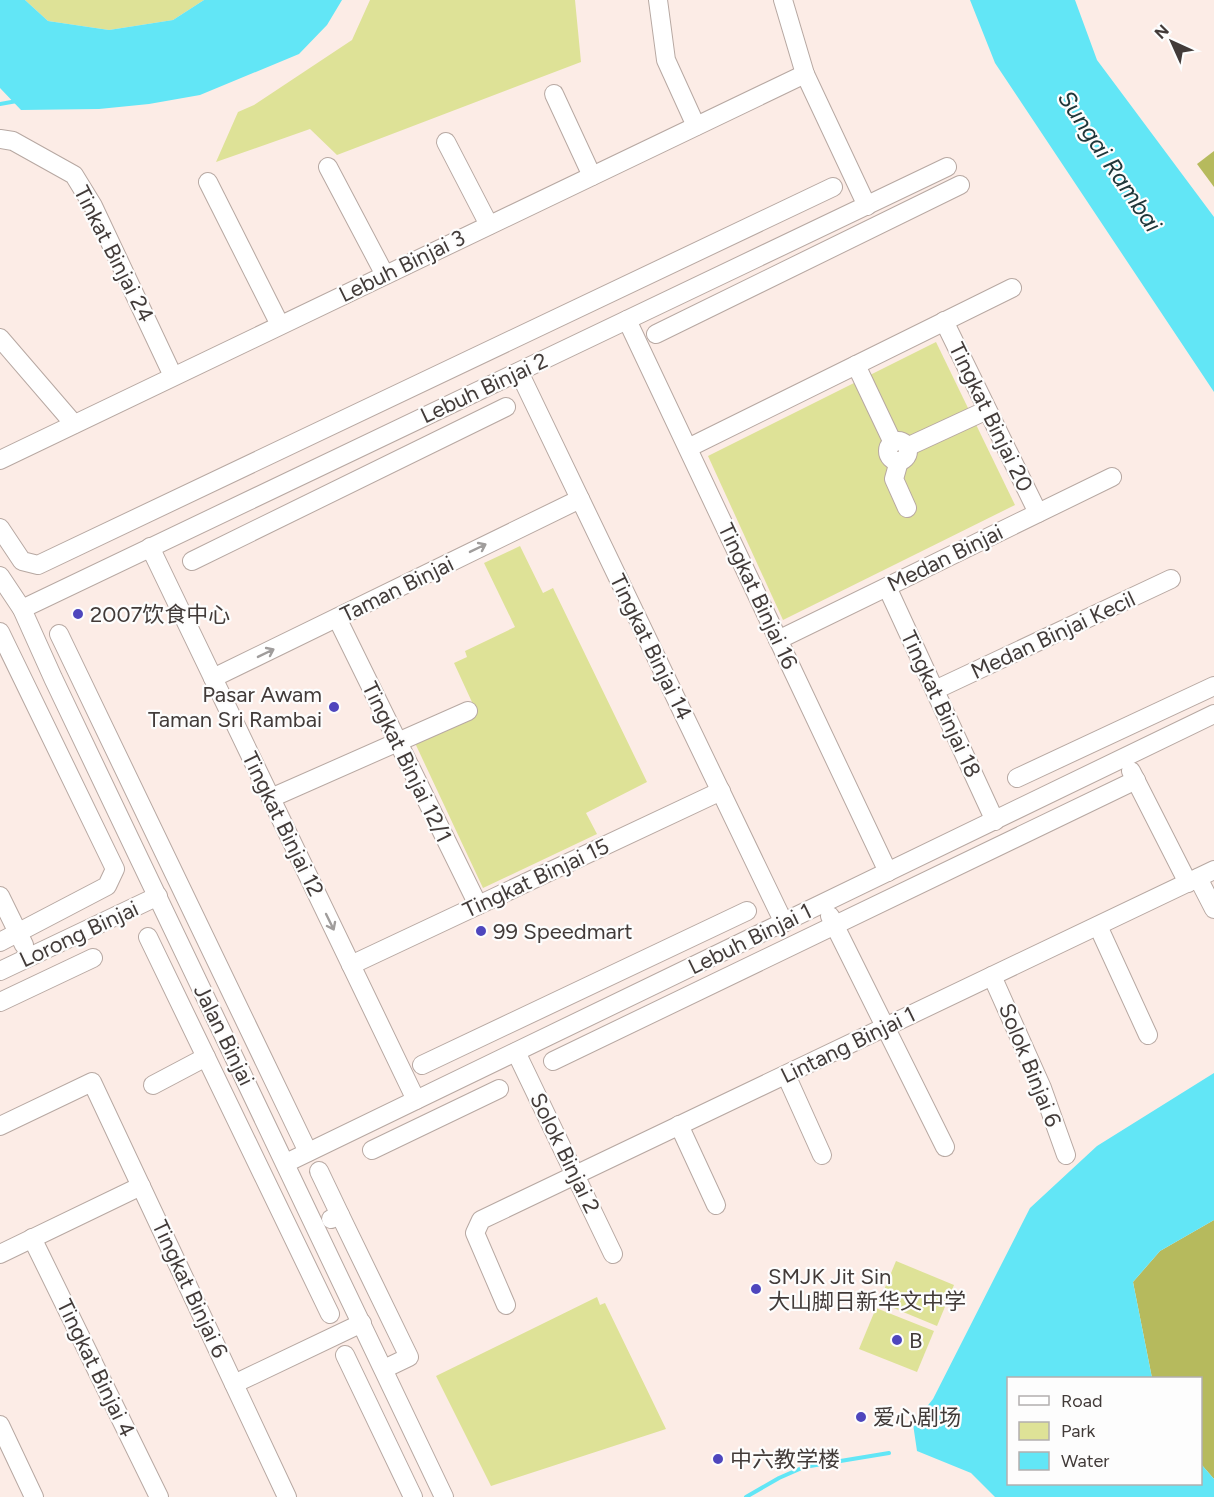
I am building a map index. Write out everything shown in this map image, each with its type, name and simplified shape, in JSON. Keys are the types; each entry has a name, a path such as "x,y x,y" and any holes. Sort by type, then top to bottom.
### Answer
{"street":[{"path":"658,0 666,60 696,126"},
{"path":"783,0 805,74 867,206"},
{"name":"Lebuh Binjai 3","path":"0,460 805,74"},
{"path":"554,94 592,176"},
{"name":"Tinkat Binjai 24","path":"0,139 13,141 74,175 93,206 174,376"},
{"path":"446,142 489,225"},
{"path":"328,167 385,275"},
{"name":"Lebuh Binjai 2","path":"22,609 947,167"},
{"path":"208,182 280,325"},
{"path":"656,334 960,186"},
{"name":"Lebuh Binjai 2","path":"0,528 22,561 38,565 833,187"},
{"path":"794,206 806,234"},
{"path":"688,448 1012,288"},
{"name":"Tingkat Binjai 16","path":"627,320 888,872"},
{"name":"Tingkat Binjai 20","path":"944,321 1038,513"},
{"path":"0,338 74,424"},
{"path":"856,365 900,451 894,479 907,508"},
{"name":"Tingkat Binjai 14","path":"519,372 784,923"},
{"path":"452,403 463,427"},
{"path":"192,561 506,407"},
{"path":"900,451 987,410"},
{"name":"Medan Binjai","path":"778,640 1112,477"},
{"name":"Taman Binjai","path":"213,678 580,499"},
{"path":"212,518 225,545"},
{"name":"Tingkat Binjai 12","path":"150,547 416,1100"},
{"name":"Jalan Binjai","path":"0,576 22,609 444,1497"},
{"name":"Medan Binjai Kecil","path":"935,690 1171,579"},
{"name":"Tingkat Binjai 18","path":"887,587 995,821"},
{"name":"Tingkat Binjai 12/1","path":"337,618 478,905"},
{"path":"0,633 115,869 107,886 0,942"},
{"path":"59,634 308,1152"},
{"path":"53,678 74,667"},
{"path":"1017,778 1214,686"},
{"path":"271,798 468,711"},
{"name":"Lebuh Binjai 1","path":"285,1163 1214,714"},
{"path":"1125,759 1200,877 1214,909"},
{"path":"1054,761 1065,787"},
{"name":"Lebuh Binjai 1","path":"553,1061 1137,780"},
{"name":"Tingkat Binjai 15","path":"351,965 721,791"},
{"path":"91,819 115,807"},
{"name":"Lintang Binjai 1","path":"506,1305 475,1233 482,1220 1200,877"},
{"path":"0,896 30,957"},
{"name":"Lorong Binjai","path":"5,968 158,896"},
{"path":"824,904 945,1147"},
{"path":"422,1065 747,911"},
{"path":"1098,926 1148,1035"},
{"path":"706,931 717,955"},
{"path":"148,937 330,1314"},
{"path":"0,1002 93,958"},
{"path":"5,968 24,991"},
{"name":"Solok Binjai 6","path":"992,976 1042,1088 1066,1155"},
{"path":"173,988 196,977"},
{"path":"463,1045 472,1102"},
{"name":"Solok Binjai 2","path":"516,1052 613,1254"},
{"path":"153,1084 206,1058"},
{"path":"241,1070 263,1059"},
{"path":"786,1075 822,1155"},
{"name":"Tingkat Binjai 6","path":"0,1126 92,1082 287,1497"},
{"path":"372,1150 499,1089"},
{"path":"680,1125 716,1205"},
{"path":"319,1171 410,1357 384,1369"},
{"path":"0,1254 141,1186"},
{"path":"316,1226 340,1215"},
{"name":"Tingkat Binjai 4","path":"32,1238 159,1497"},
{"path":"305,1261 327,1249"},
{"path":"234,1384 362,1323"},
{"path":"345,1355 413,1497"},
{"path":"369,1404 395,1392"},
{"path":"0,1425 32,1496"}],"green space":[{"path":"25,0 204,0 173,20 109,30 48,21"},
{"path":"370,0 575,0 581,62 337,155 310,129 216,162 238,112 254,105 352,40"},
{"path":"1214,151 1214,187 1197,164"},
{"path":"936,342 1015,505 783,620 708,456"},
{"path":"520,546 543,593 553,588 647,782 586,813 597,834 483,888 415,743 477,713 454,663 467,657 465,651 515,627 484,563"},
{"path":"1214,1220 1214,1479 1202,1465 1202,1377 1152,1377 1133,1282 1160,1251"},
{"path":"896,1261 954,1285 937,1326 879,1302"},
{"path":"597,1297 600,1305 605,1303 666,1429 491,1486 436,1376"},
{"name":"B","path":"876,1308 934,1331 917,1372 859,1349"}],"water":[{"path":"0,0 25,0 48,21 109,30 173,20 204,0 342,0 327,25 299,54 200,95 149,104 99,109 21,110 0,88"},
{"name":"Sungai Rambai","path":"970,0 1075,0 1097,60 1214,217 1214,392 995,63"},
{"path":"1214,1073 1214,1220 1160,1251 1133,1282 1152,1377 1007,1377 1007,1485 1202,1485 1202,1465 1214,1479 1214,1497 995,1497 971,1473 917,1451 913,1424 933,1399 1030,1208 1097,1146"}],"waterway":[{"path":"0,104 17,101"},
{"path":"746,1497 804,1467 889,1453"}],"place":[{"name":"2007饮食中心","path":"78,614"},
{"name":"Pasar Awam Taman Sri Rambai","path":"334,707"},
{"name":"99 Speedmart","path":"481,931"},
{"name":"SMJK Jit Sin 大山脚日新华文中学","path":"756,1289"},
{"name":"B","path":"897,1340"},
{"name":"爱心剧场","path":"861,1417"},
{"name":"中六教学楼","path":"718,1459"}]}
